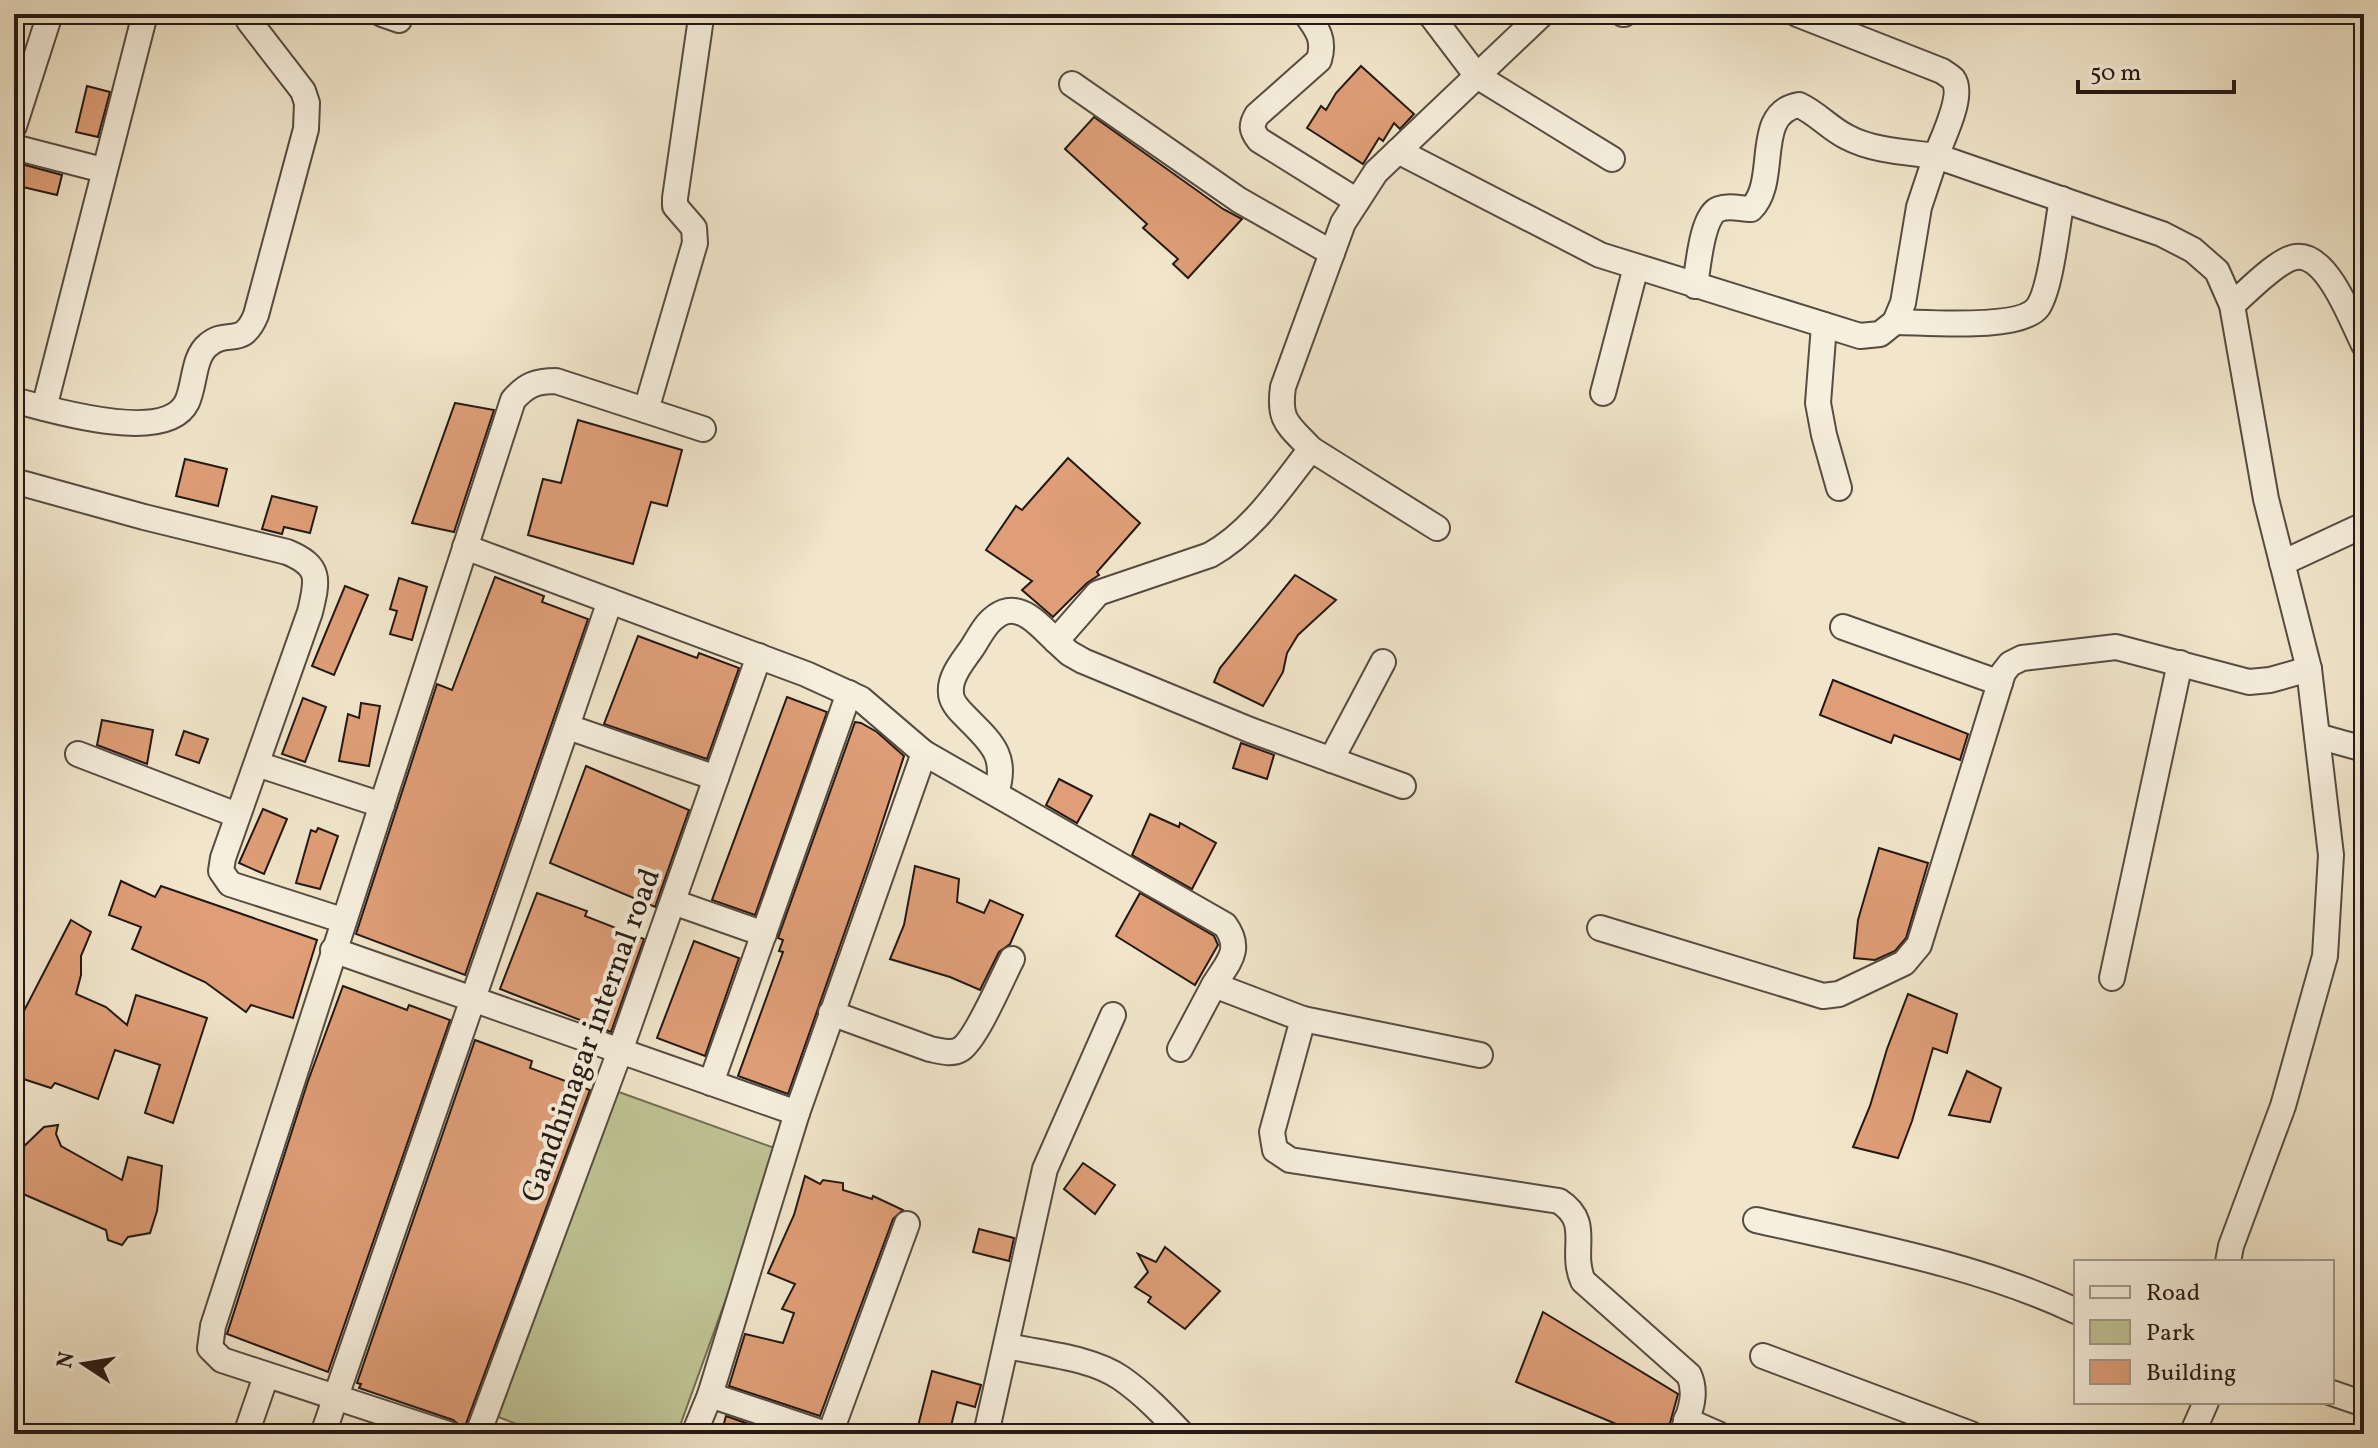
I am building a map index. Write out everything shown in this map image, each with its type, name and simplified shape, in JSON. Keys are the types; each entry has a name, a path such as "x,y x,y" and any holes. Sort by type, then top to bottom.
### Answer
{"street":[{"path":"14,126 50,14"},
{"path":"44,408 145,14"},
{"path":"14,400 84,418 125,423 170,419 180,413 188,401 201,355 208,344 250,330 306,129 307,103 303,91 249,21 247,14"},
{"path":"1306,14 1320,32 1323,48 1319,60 1257,115 1252,132 1259,140 1357,201"},
{"path":"1430,14 1477,76 1612,159"},
{"path":"1437,528 1311,449 1285,420 1280,407 1283,387 1343,223 1376,172 1542,14"},
{"path":"1398,151 1600,255 1860,336 1880,334 1895,322 1903,303 1919,207 1958,92 1953,79 1942,71 1797,14"},
{"path":"646,410 695,243 694,228 675,206 675,198 700,25"},
{"path":"1072,84 1239,200 1332,253"},
{"path":"1695,286 1707,220 1714,210 1724,207 1751,209 1757,203 1774,123 1781,111 1799,105 1862,144 1936,156 2162,234 2193,250 2217,271 2232,305 2266,499 2309,669 2331,855 2325,956 2288,1091 2228,1260"},
{"path":"14,147 103,170"},
{"path":"1895,322 2006,323 2026,318 2037,308 2045,291 2062,199"},
{"path":"2232,305 2281,264 2296,256 2314,261 2327,272 2364,345"},
{"path":"1603,393 1636,267"},
{"path":"1824,325 1818,403 1839,488"},
{"path":"448,1434 222,1360 210,1348 213,1326 342,920 513,400 524,387 539,381 556,381 703,429"},
{"path":"1056,641 1098,593 1210,555 1227,546 1246,529 1311,449"},
{"path":"14,481 305,559 312,569 316,587 237,815 221,871 230,884 342,920"},
{"path":"2282,563 2364,525"},
{"path":"465,547 759,656 849,693 861,699 924,753 1225,925 1235,939 1234,952 1180,1049"},
{"path":"323,1434 610,601"},
{"path":"996,793 1001,777 996,749 956,707 951,694 953,677 989,621 1005,612 1017,611 1031,618 1069,653 1083,661 1229,722 1403,786"},
{"path":"1843,627 2000,683"},
{"path":"1600,928 1823,996 1839,994 1904,963 1912,956 1923,936 2003,673 2010,664 2022,658 2116,647 2135,649 2249,682 2270,680 2309,669"},
{"name":"Gandhinagar internal road","path":"478,1434 620,1051 759,656"},
{"path":"1331,760 1383,662"},
{"path":"2112,978 2180,663"},
{"path":"711,1083 849,693"},
{"path":"568,727 716,778"},
{"path":"2317,736 2364,749"},
{"path":"694,1434 710,1395 797,1113 924,753"},
{"path":"78,754 237,815"},
{"path":"257,764 382,805"},
{"path":"673,902 764,934"},
{"path":"333,950 797,1113"},
{"path":"831,1013 930,1049 947,1053 961,1049 973,1036 1012,959"},
{"path":"1214,985 1303,1019 1480,1055"},
{"path":"986,1434 1045,1169 1113,1015"},
{"path":"1303,1019 1272,1132 1275,1150 1290,1160 1559,1201 1573,1210 1579,1225 1576,1266 1583,1281 1689,1375 1694,1387 1684,1427 1718,1434"},
{"path":"1756,1220 1969,1269 2019,1286 2074,1310"},
{"path":"710,1395 828,1434 907,1224"},
{"path":"1007,1346 1089,1364 1119,1377 1144,1396 1182,1434"},
{"path":"1763,1356 1971,1434"},
{"path":"246,1434 266,1376"},
{"path":"2334,1394 2364,1404"},
{"path":"2192,1434 2205,1404"}],"green space":[{"path":"616,1091 780,1150 677,1434 544,1434 498,1417"}],"building":[{"path":"1361,66 1414,114 1400,129 1394,123 1383,141 1379,138 1363,164 1307,128 1321,106 1326,110 1336,93"},
{"path":"87,86 110,92 98,137 76,132"},
{"path":"1094,117 1223,209 1242,219 1188,278 1173,264 1178,259 1143,228 1147,224 1065,149"},
{"path":"14,162 62,175 57,195 14,185"},
{"path":"455,403 494,410 454,532 412,523"},
{"path":"578,420 682,450 667,506 651,502 633,564 528,535 543,479 561,483"},
{"path":"1068,458 1140,523 1097,572 1099,575 1053,617 1022,590 1032,581 986,550 1016,506 1022,510"},
{"path":"185,459 227,469 218,506 176,496"},
{"path":"272,496 317,507 310,533 284,527 282,534 262,529"},
{"path":"1295,575 1336,600 1298,635 1287,653 1283,672 1263,706 1214,682 1220,668"},
{"path":"495,577 544,596 542,602 588,619 465,975 356,934 437,684 452,690"},
{"path":"399,578 427,587 412,640 390,634 397,611 390,609"},
{"path":"345,586 368,595 334,675 312,666"},
{"path":"638,636 697,658 699,653 739,668 707,759 604,724"},
{"path":"1833,680 1968,734 1960,760 1894,735 1891,743 1820,715"},
{"path":"787,697 827,712 755,915 712,900"},
{"path":"303,698 326,707 305,762 282,754"},
{"path":"361,703 380,706 369,766 339,761 348,714 359,718"},
{"path":"102,720 153,730 147,764 97,745"},
{"path":"855,722 877,732 904,756 788,1094 738,1076 783,952 779,951 783,940 778,938"},
{"path":"184,731 208,739 199,763 176,755"},
{"path":"1241,743 1274,755 1267,779 1233,768"},
{"path":"586,766 689,810 655,907 550,863"},
{"path":"1059,779 1092,796 1077,823 1046,805"},
{"path":"263,809 287,819 264,874 239,863"},
{"path":"1150,814 1179,827 1180,823 1216,843 1192,889 1132,855"},
{"path":"318,828 338,836 320,889 296,883 311,830 316,832"},
{"path":"1879,848 1928,863 1906,938 1895,951 1875,960 1854,958 1858,920"},
{"path":"915,866 959,879 957,902 984,913 990,900 1023,915 1010,944 999,952 980,990 950,977 890,959 904,925"},
{"path":"121,881 155,897 161,886 317,940 293,1018 251,1005 246,1012 205,982 132,949 141,927 109,915"},
{"path":"537,893 587,911 585,916 644,939 611,1032 500,989"},
{"path":"1140,893 1214,936 1218,945 1195,985 1116,936"},
{"path":"71,920 91,932 81,956 81,975 76,994 106,1007 127,1025 136,995 207,1018 173,1123 145,1113 160,1065 115,1050 98,1099 55,1083 51,1088 14,1076 14,983 25,1009"},
{"path":"694,941 739,958 705,1056 657,1038"},
{"path":"343,986 407,1010 409,1005 450,1020 328,1372 227,1334 308,1081"},
{"path":"1908,994 1957,1014 1947,1053 1933,1048 1898,1158 1853,1147"},
{"path":"475,1040 532,1061 530,1068 590,1090 464,1429 453,1420 359,1388 361,1384 357,1383"},
{"path":"1967,1071 2001,1088 1990,1122 1949,1115"},
{"path":"58,1125 56,1134 61,1146 122,1180 128,1157 162,1166 157,1211 150,1233 128,1237 122,1245 108,1240 106,1230 14,1190 14,1156 44,1127"},
{"path":"1083,1163 1115,1185 1095,1214 1064,1189"},
{"path":"805,1176 820,1184 823,1180 843,1183 843,1190 872,1199 873,1196 903,1210 893,1219 820,1416 729,1386 745,1334 783,1343 794,1313 782,1309 795,1284 768,1273 794,1215"},
{"path":"979,1229 1014,1238 1009,1261 973,1252"},
{"path":"1165,1247 1220,1291 1185,1329 1148,1302 1151,1297 1135,1287 1148,1272 1138,1254 1156,1262"},
{"path":"1543,1312 1678,1394 1667,1434 1640,1434 1516,1382"},
{"path":"932,1371 981,1385 975,1407 957,1402 949,1434 916,1434"},
{"path":"726,1416 763,1429 763,1434 721,1434"}]}
